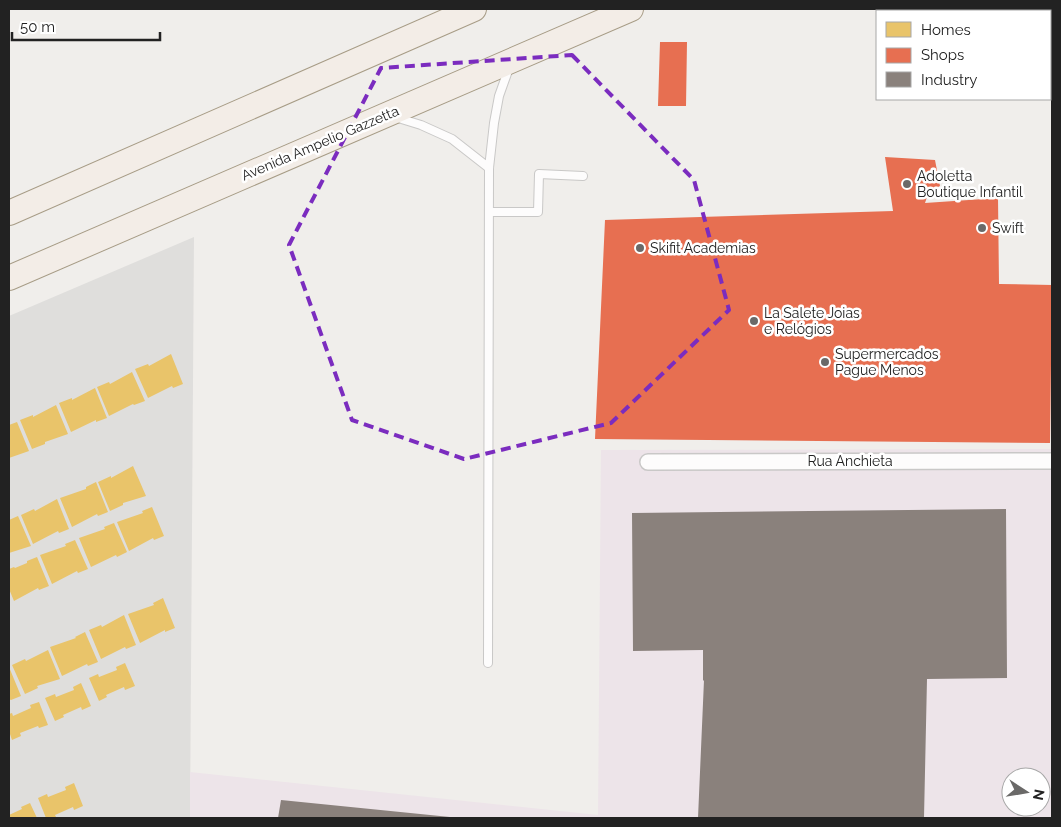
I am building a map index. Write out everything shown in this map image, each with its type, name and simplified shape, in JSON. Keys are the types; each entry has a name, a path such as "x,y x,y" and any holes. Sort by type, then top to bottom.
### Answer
{"main road":[{"path":"9,213 474,9"},
{"name":"Avenida Ampelio Gazzetta","path":"9,278 621,11"}],"street":[{"name":"Rua Anchieta","path":"648,462 1052,461"}],"lane":[{"path":"488,663 489,168 499,96 511,60"},
{"path":"386,115 421,125 452,139 489,168"},
{"path":"489,212 538,212 539,174 583,176"}],"highlighted area":[{"path":"572,55 694,180 729,310 611,423 464,459 352,420 289,245 381,68"}],"shaded area":[{"path":"194,237 190,818 9,818 9,316"},
{"path":"1052,449 1052,818 190,818 190,772 598,815 601,450"}],"building: Homes":[{"path":"171,354 183,384 173,388 172,386 148,398 135,369 148,364 149,366"},
{"path":"132,372 145,401 133,404 109,416 97,387 109,382 110,384"},
{"path":"95,388 107,418 96,422 96,420 71,432 59,403 72,398 72,400"},
{"path":"56,405 68,434 32,449 20,420 33,415 33,417"},
{"path":"17,422 29,451 9,458 9,425"},
{"path":"133,466 146,496 123,503 123,505 110,511 98,482 111,476 111,478"},
{"path":"96,482 108,512 98,516 97,514 72,527 60,498 86,489 86,487"},
{"path":"57,499 69,529 59,533 58,531 33,544 21,515 34,509 35,511"},
{"path":"152,507 164,536 154,540 153,538 129,551 117,522 143,513 142,511"},
{"path":"18,516 31,546 9,553 9,520"},
{"path":"114,523 127,552 91,567 79,538 105,529 104,527"},
{"path":"75,540 88,569 78,573 77,571 52,584 40,555 66,546 65,544"},
{"path":"37,557 49,586 39,590 38,588 14,601 9,589 9,569 27,563 27,561"},
{"path":"163,598 175,628 165,632 165,630 140,643 128,614 154,605 153,603"},
{"path":"124,615 136,645 126,649 125,647 101,659 89,630 101,625 102,627"},
{"path":"85,632 98,662 88,666 87,664 62,676 50,647 76,638"},
{"path":"48,650 60,679 37,686 38,688 25,694 12,665 25,659 26,661"},
{"path":"125,663 135,686 125,690 124,687 106,695 107,697 99,701 89,678 98,674 99,677 117,670 116,667"},
{"path":"9,667 21,696 11,700 9,699"},
{"path":"81,683 91,706 82,710 81,707 55,721 45,698 55,694 56,697 74,690 73,687"},
{"path":"39,702 48,725 39,728 38,726 20,733 21,736 12,740 9,731 9,714 12,713 13,716 31,708 30,705"},
{"path":"74,783 83,806 74,810 73,807 55,815 56,817 46,818 38,798 47,794 48,797 66,790 65,787"},
{"path":"30,803 37,818 9,818 9,815"}],"building: Shops":[{"path":"660,42 687,42 686,106 658,106"},
{"name":"Supermercados Pague Menos","path":"885,157 935,160 940,186 929,191 925,203 998,198 999,284 1052,285 1050,443 595,439 605,220 893,211"}],"building: Industry":[{"path":"1006,509 1007,678 927,679 924,818 698,818 704,680 703,650 633,651 632,513"},
{"path":"281,800 450,817 450,818 278,818"}],"place":[{"name":"Adoletta Boutique Infantil","path":"907,184"},
{"name":"Swift","path":"982,228"},
{"name":"Skifit Academias","path":"640,248"},
{"name":"La Salete Joias e Relógios","path":"754,321"},
{"name":"Supermercados Pague Menos","path":"825,362"}]}
